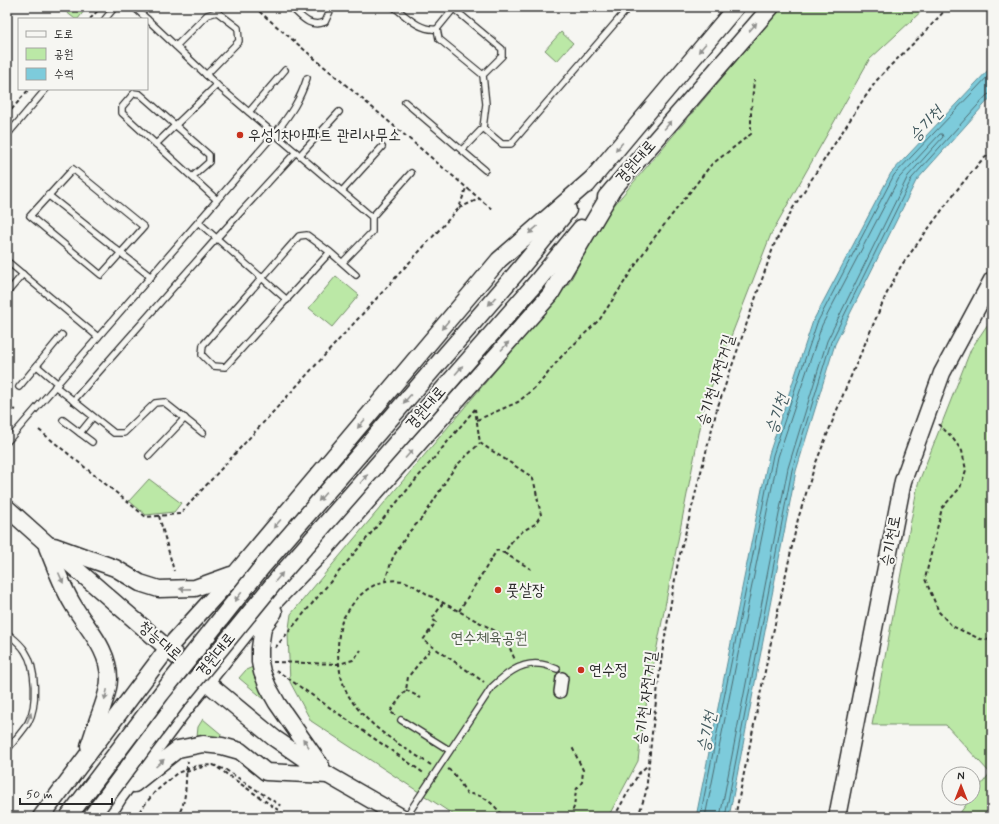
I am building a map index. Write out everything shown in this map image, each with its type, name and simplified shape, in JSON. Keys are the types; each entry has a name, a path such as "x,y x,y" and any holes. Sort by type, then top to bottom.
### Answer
{"main road":[{"name":"경원대로","path":"68,817 161,694 262,567 518,271 594,177 736,7"},
{"name":"경원대로","path":"91,817 176,703 279,577 535,284 613,189 770,7"},
{"path":"41,817 168,648 235,574 499,260 594,177"},
{"path":"106,817 119,796 206,681 249,628 323,551 550,295 613,189"},
{"name":"승기천로","path":"837,817 903,481 942,373 992,280"},
{"name":"청능대로","path":"7,508 274,738 328,775 400,817"},
{"path":"45,542 115,568 140,583 159,589 195,588 211,584 235,574"},
{"path":"45,542 72,603 93,632 101,646 106,661 109,678 105,702 86,757"},
{"path":"323,551 263,627 260,662 268,687 277,703 328,775"},
{"path":"119,796 178,749 203,744 222,746 240,751 266,772 328,775"}],"street":[{"path":"560,673 560,692"}],"lane":[{"path":"106,18 115,7"},
{"path":"134,7 146,18"},
{"path":"292,8 309,23 318,24 325,22 332,7"},
{"path":"394,7 416,24 430,29 437,29 455,8 502,48 502,56 483,76"},
{"path":"483,128 502,144 511,144 629,7"},
{"path":"176,46 207,15 217,12 238,28 238,41 206,75"},
{"path":"148,20 217,85 372,217"},
{"path":"437,29 439,39 483,76 486,104 483,128 462,150"},
{"path":"249,112 284,70"},
{"path":"7,442 275,134 294,108 303,92 307,78"},
{"path":"156,144 217,85"},
{"path":"7,135 45,90"},
{"path":"192,177 209,162 209,155 140,94 134,93 122,107 122,113 217,200"},
{"path":"405,102 485,170"},
{"path":"73,401 216,239 338,112"},
{"path":"342,191 382,147"},
{"path":"73,169 144,227 120,253 101,275 30,216 73,169"},
{"path":"343,262 372,232 372,217 411,173"},
{"path":"48,195 150,277"},
{"path":"198,222 287,300"},
{"path":"330,252 225,367 214,366 202,355 203,345 263,279 299,236 307,235 330,252 343,262 356,275"},
{"path":"7,261 98,337"},
{"path":"7,293 23,274"},
{"path":"19,387 62,335"},
{"path":"37,366 73,401 114,434 124,433 155,403 164,402 203,433"},
{"path":"80,433 93,417"},
{"path":"149,456 185,418"},
{"path":"63,420 92,442"},
{"path":"7,633 25,650 30,663 35,693 33,709 28,722 7,750"},
{"path":"406,817 492,687 502,677 518,667 529,664 539,664 560,673"},
{"path":"399,719 449,750"}],"path":[{"path":"91,18 100,7"},
{"path":"254,7 494,211"},
{"name":"승기천 자전거길","path":"638,817 646,792 662,654 678,562 717,409 774,245 793,208 877,80 924,34 948,7"},
{"path":"477,420 518,402 539,384 561,357 600,319 650,243 711,165 752,134 751,113 754,80"},
{"path":"7,115 28,90"},
{"path":"735,817 769,650 798,519 815,465 845,390 886,295 901,266 956,191 981,161 992,152"},
{"path":"39,430 146,517 180,514 459,208 466,188"},
{"path":"459,208 479,199"},
{"path":"7,406 16,410"},
{"path":"274,649 475,409 480,443 532,477 534,482 540,515 535,524 512,540 504,553"},
{"path":"929,409 934,420 951,436 962,451 966,470 960,488 942,508 924,579 938,612 952,626 980,639 992,640"},
{"path":"385,581 393,557 409,532 424,516 457,465 480,443"},
{"path":"159,516 174,571"},
{"path":"459,611 497,550 531,569"},
{"path":"437,769 386,736 363,715 349,697 342,680 339,664 338,639 342,619 354,600 367,588 385,581 404,581 499,633 510,646 518,667"},
{"path":"443,602 432,619 436,622 423,640 492,687"},
{"path":"399,719 390,712 406,690 408,677 432,646"},
{"path":"271,662 339,664 352,660 361,650"},
{"path":"270,666 431,778"},
{"path":"406,690 421,698"},
{"path":"570,817 574,807 576,790 582,782 583,770 572,747"},
{"path":"441,764 455,774 467,794 474,794 484,797 496,807 504,817"},
{"path":"213,765 288,817"},
{"path":"136,817 154,793 177,773 196,766 213,765 226,770 281,806"},
{"path":"614,817 639,773 648,765"},
{"path":"176,817 184,803 186,770"}],"green space":[{"path":"60,7 87,7 79,18 74,18"},
{"name":"연수체육공원","path":"782,7 926,7 869,60 771,234 705,403 654,662 642,728 638,761 608,817 457,817 311,721 290,682 288,635 291,614 569,283 605,216"},
{"path":"561,32 573,43 557,61 545,50"},
{"path":"336,276 359,295 332,327 309,308"},
{"path":"992,318 992,817 957,817 965,806 981,806 981,785 990,773 946,725 872,725 918,484 971,349"},
{"path":"149,479 181,503 174,512 146,515 129,501"},
{"path":"255,666 260,688 265,700 239,678 246,670"},
{"path":"203,719 221,734 220,740 197,737 198,727"}],"water":[{"path":"992,66 992,96 916,181 835,344 796,471 729,817 696,817 769,454 813,321 891,173"}],"place":[{"name":"우성1차아파트 관리사무소","path":"240,135"},
{"name":"풋살장","path":"498,590"},
{"name":"연수정","path":"581,670"}],"water label":[{"name":"승기천","path":"926,124"},
{"name":"승기천","path":"777,414"},
{"name":"승기천","path":"707,732"}]}
